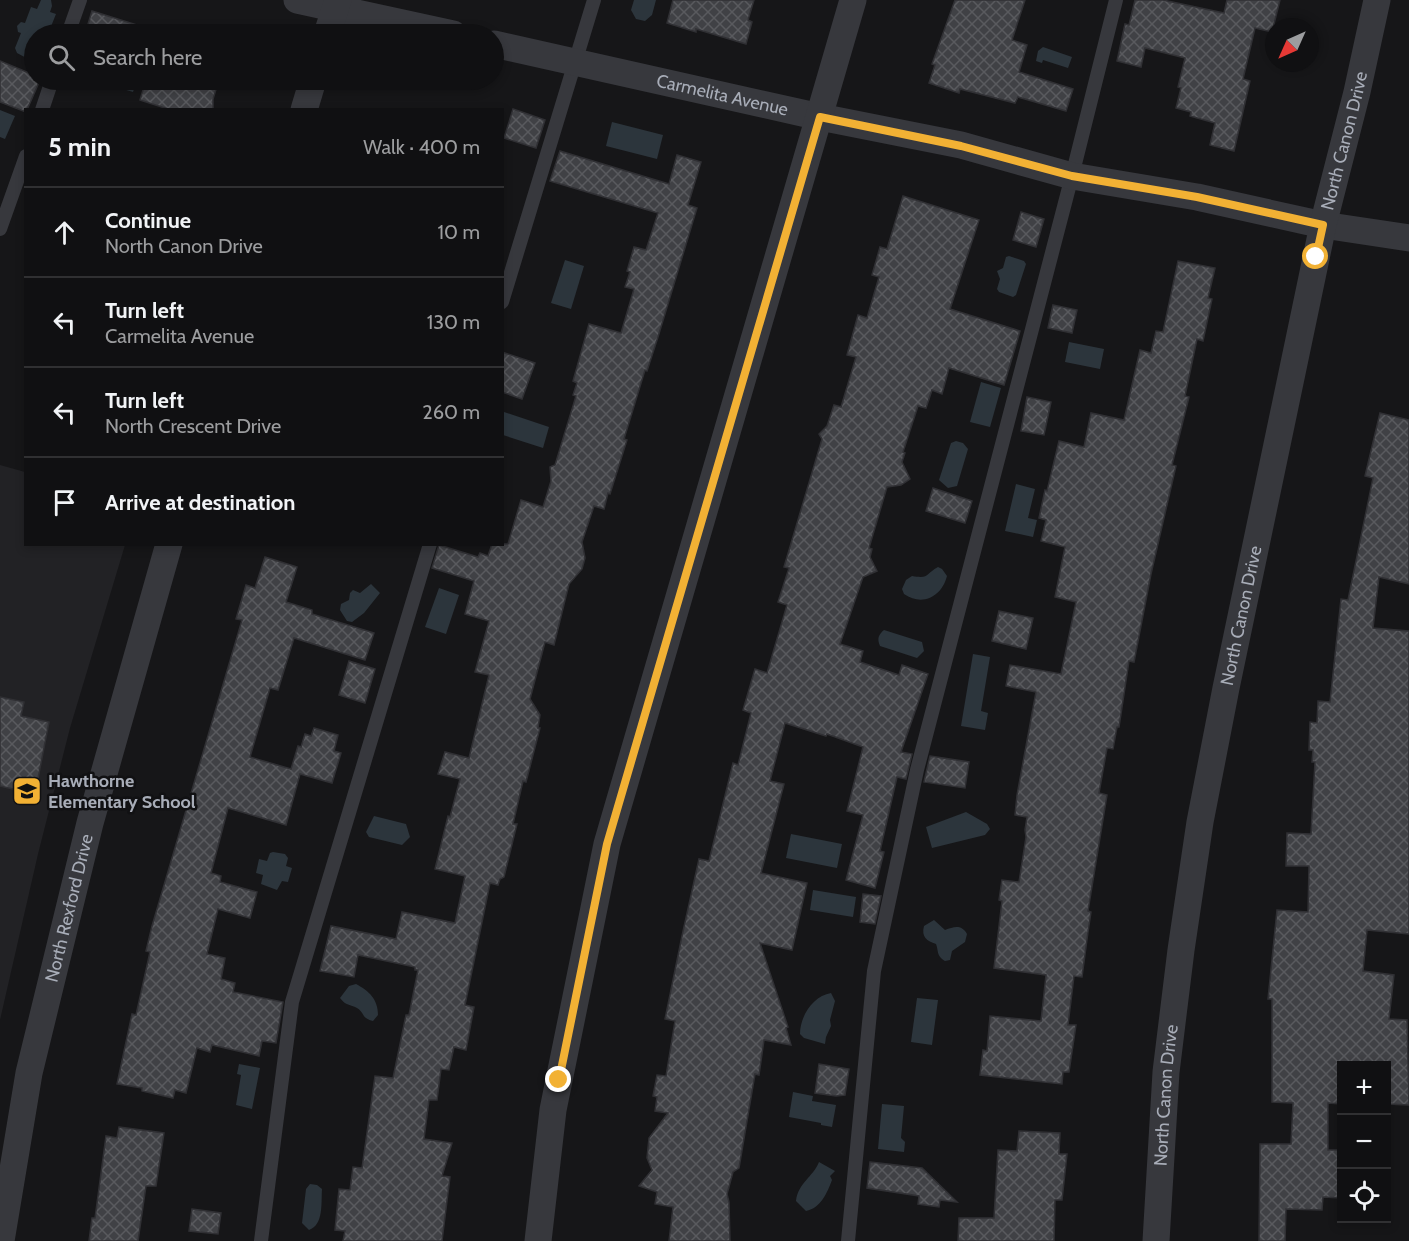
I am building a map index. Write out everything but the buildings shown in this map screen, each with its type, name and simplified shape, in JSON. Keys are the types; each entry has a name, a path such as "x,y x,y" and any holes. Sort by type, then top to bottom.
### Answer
{"street":[{"path":"297,0 337,4 414,24"},
{"path":"538,1241 553,1110 607,844 853,0"},
{"name":"North Canon Drive","path":"1156,1241 1166,1072 1200,822 1323,225 1357,92 1377,0"},
{"path":"330,24 337,4"},
{"name":"Carmelita Avenue","path":"504,46 961,146 1072,176 1197,197 1323,225 1409,238"},
{"path":"305,108 311,90"},
{"name":"North Rexford Drive","path":"2,1241 31,1066 90,823 168,546"}],"lane":[{"path":"72,24 80,0"},
{"path":"504,295 594,0"},
{"path":"848,1241 874,970 918,770 1116,0"},
{"path":"43,108 49,90"},
{"path":"0,229 24,162"},
{"path":"261,1241 292,1002 429,546"}],"shaded area":[{"path":"41,0 51,0 50,12 56,14 52,24 24,24 24,57 17,53 15,48 21,33 18,32 17,26 21,22 25,23 31,7 37,9"},
{"path":"634,0 656,0 652,15 645,21 636,19 631,10"},
{"path":"1043,47 1072,57 1068,68 1043,60 1042,63 1036,61 1038,51"},
{"path":"0,110 15,116 5,139 0,137"},
{"path":"612,122 663,135 657,159 606,146"},
{"path":"1006,257 1024,261 1026,264 1016,295 1013,297 997,289 1000,279 997,271 1003,268"},
{"path":"565,260 584,266 571,309 551,303"},
{"path":"1069,342 1104,349 1100,369 1065,362"},
{"path":"981,382 1001,388 990,427 970,422"},
{"path":"504,412 549,427 543,448 504,435"},
{"path":"956,441 963,443 968,449 957,486 948,488 939,480 951,443"},
{"name":"Hawthorne Elementary School","path":"0,465 24,472 24,546 125,546 70,728 0,1020"},
{"path":"1016,484 1035,489 1028,518 1037,520 1033,537 1005,531"},
{"path":"938,567 947,576 936,594 925,599 918,599 904,594 902,589 906,580 912,576 925,576"},
{"path":"371,584 380,593 364,613 352,622 347,621 340,610 341,604 349,600 353,590 360,593"},
{"path":"439,588 459,595 446,634 425,627"},
{"path":"884,630 922,642 924,651 917,658 880,646 879,637"},
{"path":"973,654 990,657 981,711 988,713 985,730 961,726"},
{"path":"966,812 987,824 990,829 985,835 932,848 926,827"},
{"path":"374,816 406,824 410,837 402,845 369,837 366,832"},
{"path":"791,834 842,844 837,868 786,858"},
{"path":"270,853 285,854 288,858 286,866 292,868 288,882 282,881 277,890 261,884 263,875 256,873 259,859 267,861"},
{"path":"813,890 856,897 853,917 810,910"},
{"path":"934,920 945,930 960,928 967,934 965,942 952,951 950,960 942,959 936,944 924,936 924,926"},
{"path":"356,984 369,993 374,1000 378,1015 373,1021 340,998 349,986"},
{"path":"831,993 835,1001 825,1044 804,1038 800,1034 805,1014 819,998"},
{"path":"917,998 938,1000 932,1045 911,1042"},
{"path":"239,1064 260,1068 252,1109 236,1105 241,1075 237,1074"},
{"path":"793,1092 813,1096 812,1101 836,1105 832,1127 789,1117"},
{"path":"882,1104 904,1106 901,1138 905,1142 904,1152 878,1149"},
{"path":"819,1162 835,1171 830,1176 832,1180 823,1199 816,1207 806,1211 796,1201 797,1195"},
{"path":"310,1184 322,1189 319,1218 314,1227 309,1230 302,1223 306,1189"}],"place":[{"name":"Hawthorne Elementary School","path":"27,791"}],"route":[{"path":"559,1080 607,844 820,117 961,146 1072,176 1197,197 1323,225 1316,257"}]}
